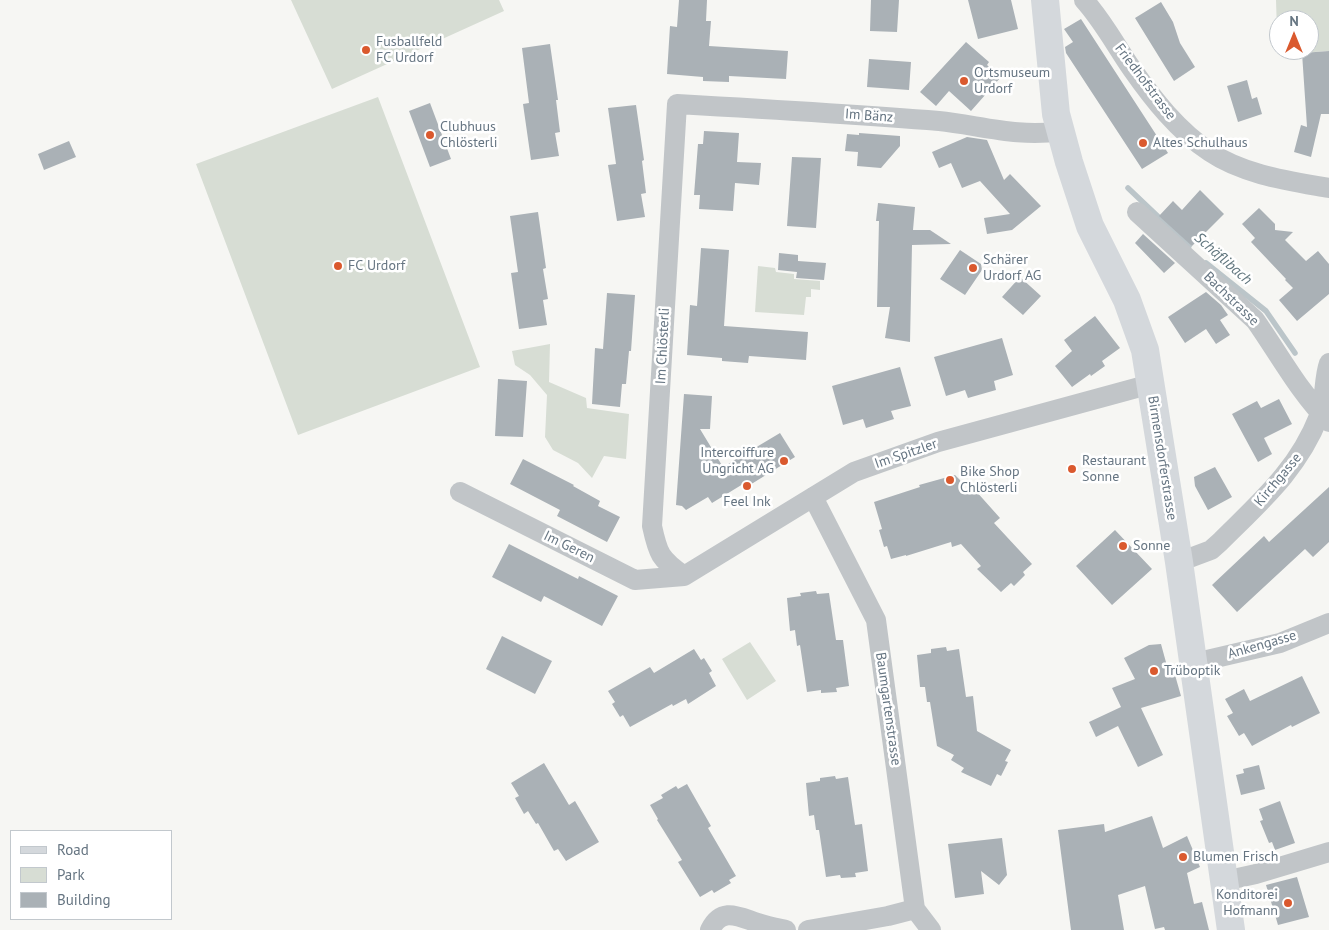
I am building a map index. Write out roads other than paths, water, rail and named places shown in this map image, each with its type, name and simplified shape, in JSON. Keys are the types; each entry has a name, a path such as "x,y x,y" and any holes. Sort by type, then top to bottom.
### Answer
{"main road":[{"name":"Birmensdorferstrasse","path":"1046,0 1059,131 1090,226 1127,300 1145,350 1180,562 1231,930"}],"street":[{"name":"Friedhofstrasse","path":"1084,0 1154,99 1178,126 1210,152 1241,167 1277,179 1329,188"},
{"name":"Im Bänz","path":"677,104 904,118 1044,134 1059,131"},
{"name":"Im Chlösterli","path":"677,104 652,526 658,550 669,565 684,576"},
{"name":"Bachstrasse","path":"1137,212 1255,320 1270,340 1285,366 1325,418"},
{"name":"Kirchgasse","path":"1180,562 1210,550 1273,489 1292,467 1325,418 1325,374 1329,363"},
{"name":"Im Spitzler","path":"684,576 854,472 938,442 1151,384"},
{"name":"Im Geren","path":"460,492 634,580 684,576"},
{"name":"Baumgartenstrasse","path":"813,497 876,620 915,909 931,930"},
{"name":"Ankengasse","path":"1194,663 1280,643 1329,622"},
{"path":"1224,881 1256,874 1329,852"},
{"path":"808,930 888,916 915,909"},
{"path":"710,930 718,919 737,915 758,923 786,930"}],"waterway":[{"name":"Schäflibach","path":"1128,188 1189,246"},
{"name":"Schäflibach","path":"1206,263 1266,311 1295,353"}],"place":[{"name":"Fusballfeld FC Urdorf","path":"366,50"},
{"name":"Ortsmuseum Urdorf","path":"964,81"},
{"name":"Clubhuus Chlösterli","path":"430,135"},
{"name":"Altes Schulhaus","path":"1143,143"},
{"name":"FC Urdorf","path":"338,266"},
{"name":"Schärer Urdorf AG","path":"973,268"},
{"name":"Intercoiffure Ungricht AG","path":"784,461"},
{"name":"Restaurant Sonne","path":"1072,469"},
{"name":"Bike Shop Chlösterli","path":"950,480"},
{"name":"Feel Ink","path":"747,486"},
{"name":"Sonne","path":"1123,546"},
{"name":"Trüboptik","path":"1154,671"},
{"name":"Blumen Frisch","path":"1183,857"},
{"name":"Konditorei Hofmann","path":"1288,903"}]}
